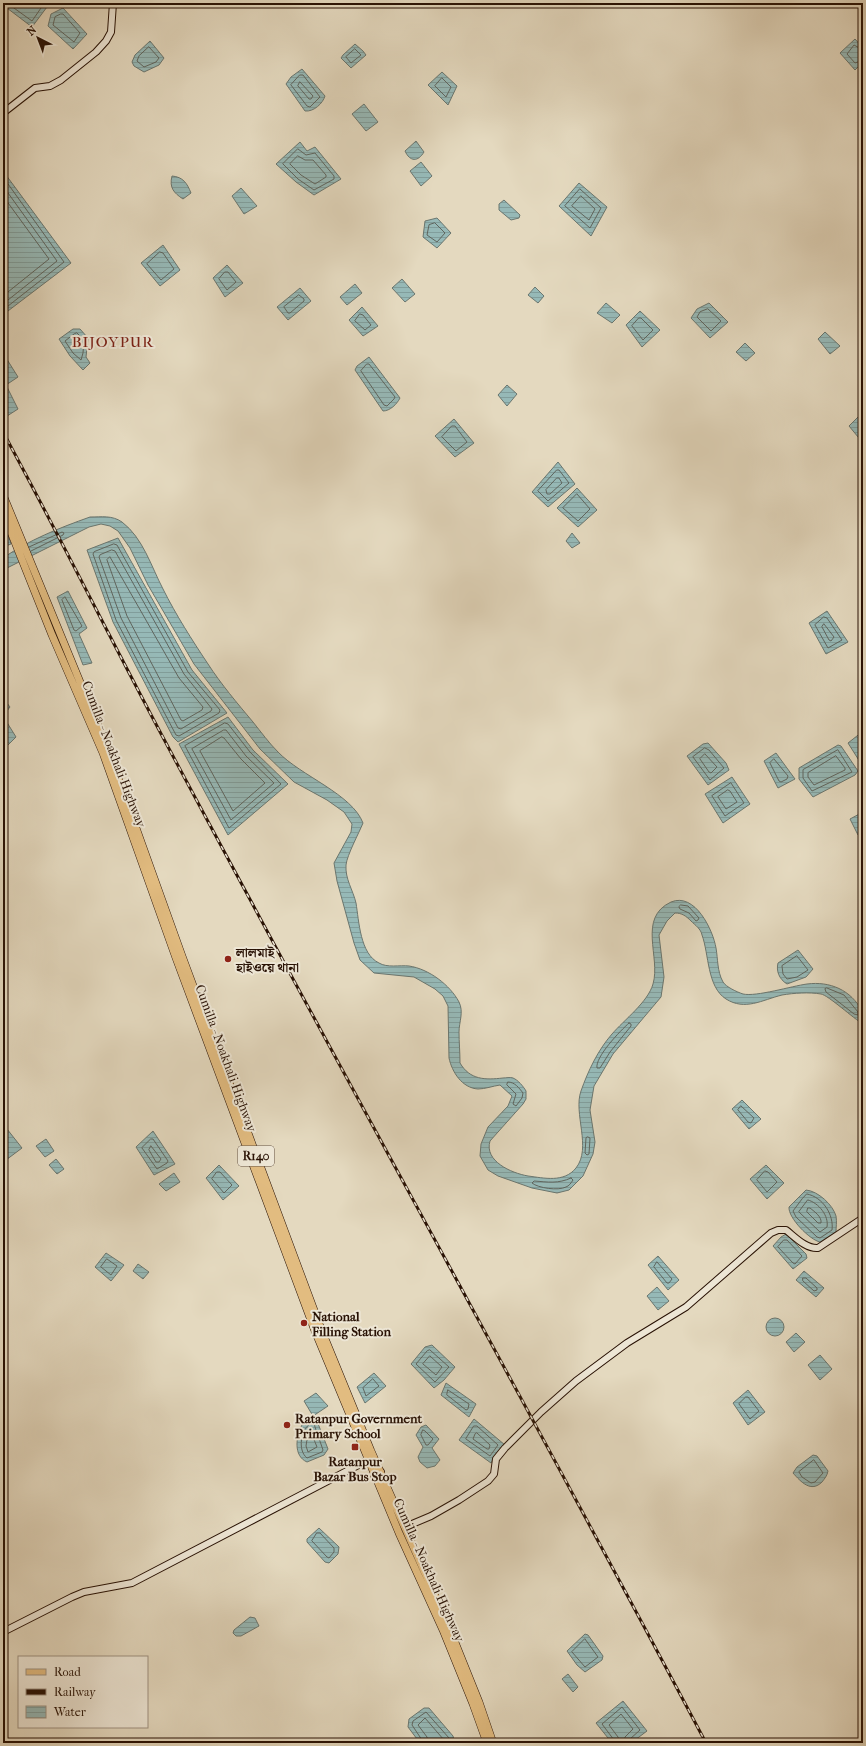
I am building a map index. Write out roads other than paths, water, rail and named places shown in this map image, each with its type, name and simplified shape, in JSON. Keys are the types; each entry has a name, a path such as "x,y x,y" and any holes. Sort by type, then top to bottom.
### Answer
{"main road":[{"path":"3,112 35,88 50,86 61,80 96,52 106,41 111,32 113,3"},
{"name":"Cumilla - Noakhali Highway","path":"3,494 24,566 126,808"},
{"name":"Cumilla - Noakhali Highway","path":"3,512 32,563 58,632 108,750 126,808"},
{"name":"R140","path":"126,808 354,1417 378,1474 405,1527 448,1625 479,1702 493,1743"},
{"path":"405,1527 459,1500 488,1481 494,1474 495,1463 498,1456 530,1422 576,1381 628,1343 686,1307 771,1234 778,1230 786,1230 807,1246 818,1248 863,1218"},
{"name":"Cumilla - Noakhali Highway","path":"354,1417 368,1460 378,1474 399,1533 443,1630 487,1743"},
{"path":"3,1632 84,1592 132,1583 368,1460"}],"water":[{"path":"3,3 44,3 47,7 32,27 3,5"},
{"path":"63,8 87,34 73,49 48,26 51,14"},
{"path":"855,39 863,48 863,62 855,70 840,53"},
{"path":"150,41 164,58 159,65 144,72 134,66 132,62 135,55"},
{"path":"355,44 366,55 351,68 341,58"},
{"path":"302,69 325,96 318,106 308,111 305,111 286,84 291,77"},
{"path":"442,72 457,86 448,105 428,85"},
{"path":"364,104 378,122 366,131 352,114"},
{"path":"416,141 424,152 419,158 412,159 405,151"},
{"path":"300,142 307,151 315,147 341,179 314,195 296,182 276,164"},
{"path":"421,162 432,176 421,186 410,171"},
{"path":"3,171 71,263 4,314 3,313"},
{"path":"172,176 182,179 186,183 191,193 183,199 173,190 171,184"},
{"path":"579,183 607,207 591,236 559,206"},
{"path":"241,188 257,206 244,214 232,196"},
{"path":"504,200 520,215 519,218 511,220 499,210 499,204"},
{"path":"437,218 451,233 437,248 423,237 425,221"},
{"path":"163,245 180,270 160,286 141,263"},
{"path":"227,265 243,283 225,297 213,278"},
{"path":"402,279 415,294 405,302 392,288"},
{"path":"355,284 362,293 347,305 340,297"},
{"path":"535,287 544,296 538,303 528,295"},
{"path":"300,288 311,301 288,320 277,307"},
{"path":"606,303 620,315 612,323 597,313"},
{"path":"709,303 728,322 710,338 691,318 697,309"},
{"path":"362,307 378,326 363,336 349,320"},
{"path":"640,311 660,330 642,347 626,325"},
{"path":"73,329 80,329 88,338 86,357 90,363 83,370 70,356 59,339"},
{"path":"825,332 840,346 830,354 818,339"},
{"path":"745,343 755,353 746,361 736,352"},
{"path":"3,353 18,377 6,385 18,409 4,418"},
{"path":"369,357 400,398 393,407 386,411 383,411 355,370 357,366"},
{"path":"507,385 517,394 507,406 498,395"},
{"path":"863,412 863,443 849,426"},
{"path":"454,419 474,443 455,457 435,436"},
{"path":"558,462 575,484 548,507 532,492"},
{"path":"577,488 597,510 578,527 557,508"},
{"path":"90,517 114,518 122,522 136,536 184,627 229,693 278,752 299,769 337,794 357,813 363,823 349,856 346,870 355,898 364,945 368,952 373,959 382,965 409,966 424,970 444,984 455,996 460,1006 460,1063 464,1069 468,1073 478,1078 513,1078 520,1083 526,1091 526,1099 523,1104 490,1141 489,1148 491,1154 500,1165 514,1172 528,1176 547,1178 560,1178 566,1176 576,1168 580,1160 583,1141 579,1110 581,1091 590,1068 602,1047 612,1034 641,1004 650,991 655,973 652,928 655,918 661,909 671,902 680,900 688,902 701,914 707,923 714,940 721,978 724,984 735,991 749,995 816,983 832,986 846,992 857,1004 863,1012 863,1024 829,998 821,994 787,994 747,1004 740,1004 726,999 715,987 700,931 686,916 675,913 667,921 659,935 664,977 661,997 613,1054 594,1086 590,1110 595,1142 593,1154 583,1176 569,1190 557,1193 532,1188 498,1176 488,1170 480,1156 481,1144 488,1127 508,1106 512,1096 500,1085 481,1089 472,1088 467,1086 455,1074 449,1058 448,1006 443,996 435,989 414,977 374,973 360,960 337,881 334,863 351,832 352,824 344,812 327,800 294,782 260,749 194,664 148,585 130,548 118,531 110,526 101,524 89,527 3,570 3,558 45,535"},
{"path":"3,520 11,544 3,547"},
{"path":"572,533 580,543 572,548 566,541"},
{"path":"118,538 192,670 227,713 178,742 173,737 113,622 87,550"},
{"path":"68,591 87,628 79,634 92,663 83,665 57,597"},
{"path":"827,611 848,642 826,654 809,623"},
{"path":"3,698 10,707 3,716"},
{"path":"3,716 16,737 3,750"},
{"path":"228,717 253,750 288,784 228,835 179,744"},
{"path":"862,732 863,760 860,762 848,743"},
{"path":"708,743 726,763 729,770 708,785 687,756 703,744"},
{"path":"838,745 841,746 858,771 855,775 813,797 799,779 799,768"},
{"path":"776,753 795,779 778,788 764,761"},
{"path":"732,777 750,804 723,823 705,794"},
{"path":"863,812 863,832 858,835 850,819"},
{"path":"798,950 813,969 806,977 787,984 779,975 777,969 778,963"},
{"path":"742,1100 761,1119 749,1129 732,1109"},
{"path":"7,1129 22,1148 6,1160 3,1156 3,1132"},
{"path":"153,1131 175,1164 154,1175 136,1147"},
{"path":"46,1139 54,1151 45,1157 36,1146"},
{"path":"56,1159 64,1169 57,1174 49,1165"},
{"path":"219,1165 239,1186 223,1200 206,1178"},
{"path":"766,1165 784,1183 767,1199 750,1179"},
{"path":"174,1173 180,1182 166,1191 159,1184"},
{"path":"806,1190 815,1193 824,1199 832,1207 836,1216 836,1232 820,1242 800,1228 790,1212 789,1207"},
{"path":"786,1234 806,1254 807,1258 793,1269 773,1246"},
{"path":"106,1253 124,1265 111,1281 95,1267"},
{"path":"658,1256 679,1280 668,1290 648,1265"},
{"path":"138,1264 149,1272 143,1279 133,1271"},
{"path":"804,1271 824,1288 816,1297 796,1280"},
{"path":"657,1287 669,1301 658,1310 647,1296"},
{"path":"775,1318 781,1321 784,1327 781,1333 775,1336 769,1333 766,1327 769,1321"},
{"path":"796,1333 805,1342 794,1352 786,1342"},
{"path":"432,1345 455,1367 444,1380 434,1388 411,1364 425,1347"},
{"path":"820,1355 832,1369 820,1380 808,1365"},
{"path":"374,1373 386,1386 365,1403 357,1387"},
{"path":"446,1383 476,1404 469,1417 441,1395"},
{"path":"748,1390 765,1412 748,1425 733,1403"},
{"path":"316,1393 328,1406 313,1416 304,1401"},
{"path":"312,1419 317,1421 328,1449 324,1455 307,1462 299,1455 297,1440 302,1425"},
{"path":"474,1419 505,1445 496,1454 491,1463 459,1440"},
{"path":"426,1425 439,1439 432,1448 440,1460 435,1466 427,1468 420,1462 418,1457 423,1447 416,1435 421,1427"},
{"path":"813,1455 817,1456 828,1471 822,1482 818,1485 810,1486 799,1480 793,1473 797,1467"},
{"path":"319,1528 339,1547 338,1554 329,1563 325,1562 307,1542 307,1539"},
{"path":"250,1617 255,1618 259,1626 241,1636 236,1636 233,1633 234,1630"},
{"path":"585,1634 588,1635 603,1656 602,1660 585,1672 577,1665 567,1651"},
{"path":"568,1674 578,1687 573,1692 562,1679"},
{"path":"623,1701 647,1731 631,1743 612,1743 596,1723"},
{"path":"424,1708 429,1708 453,1736 453,1743 420,1743 408,1727 409,1719"}],"railway":[{"path":"3,432 233,868 572,1492 706,1743"}],"place":[{"name":"লালমাই হাইওয়ে থানা","path":"228,959"},
{"name":"National Filling Station","path":"304,1323"},
{"name":"Ratanpur Government Primary School","path":"287,1425"},
{"name":"Ratanpur Bazar Bus Stop","path":"355,1447"}],"district":[{"name":"BIJOYPUR","path":"113,342"}]}
